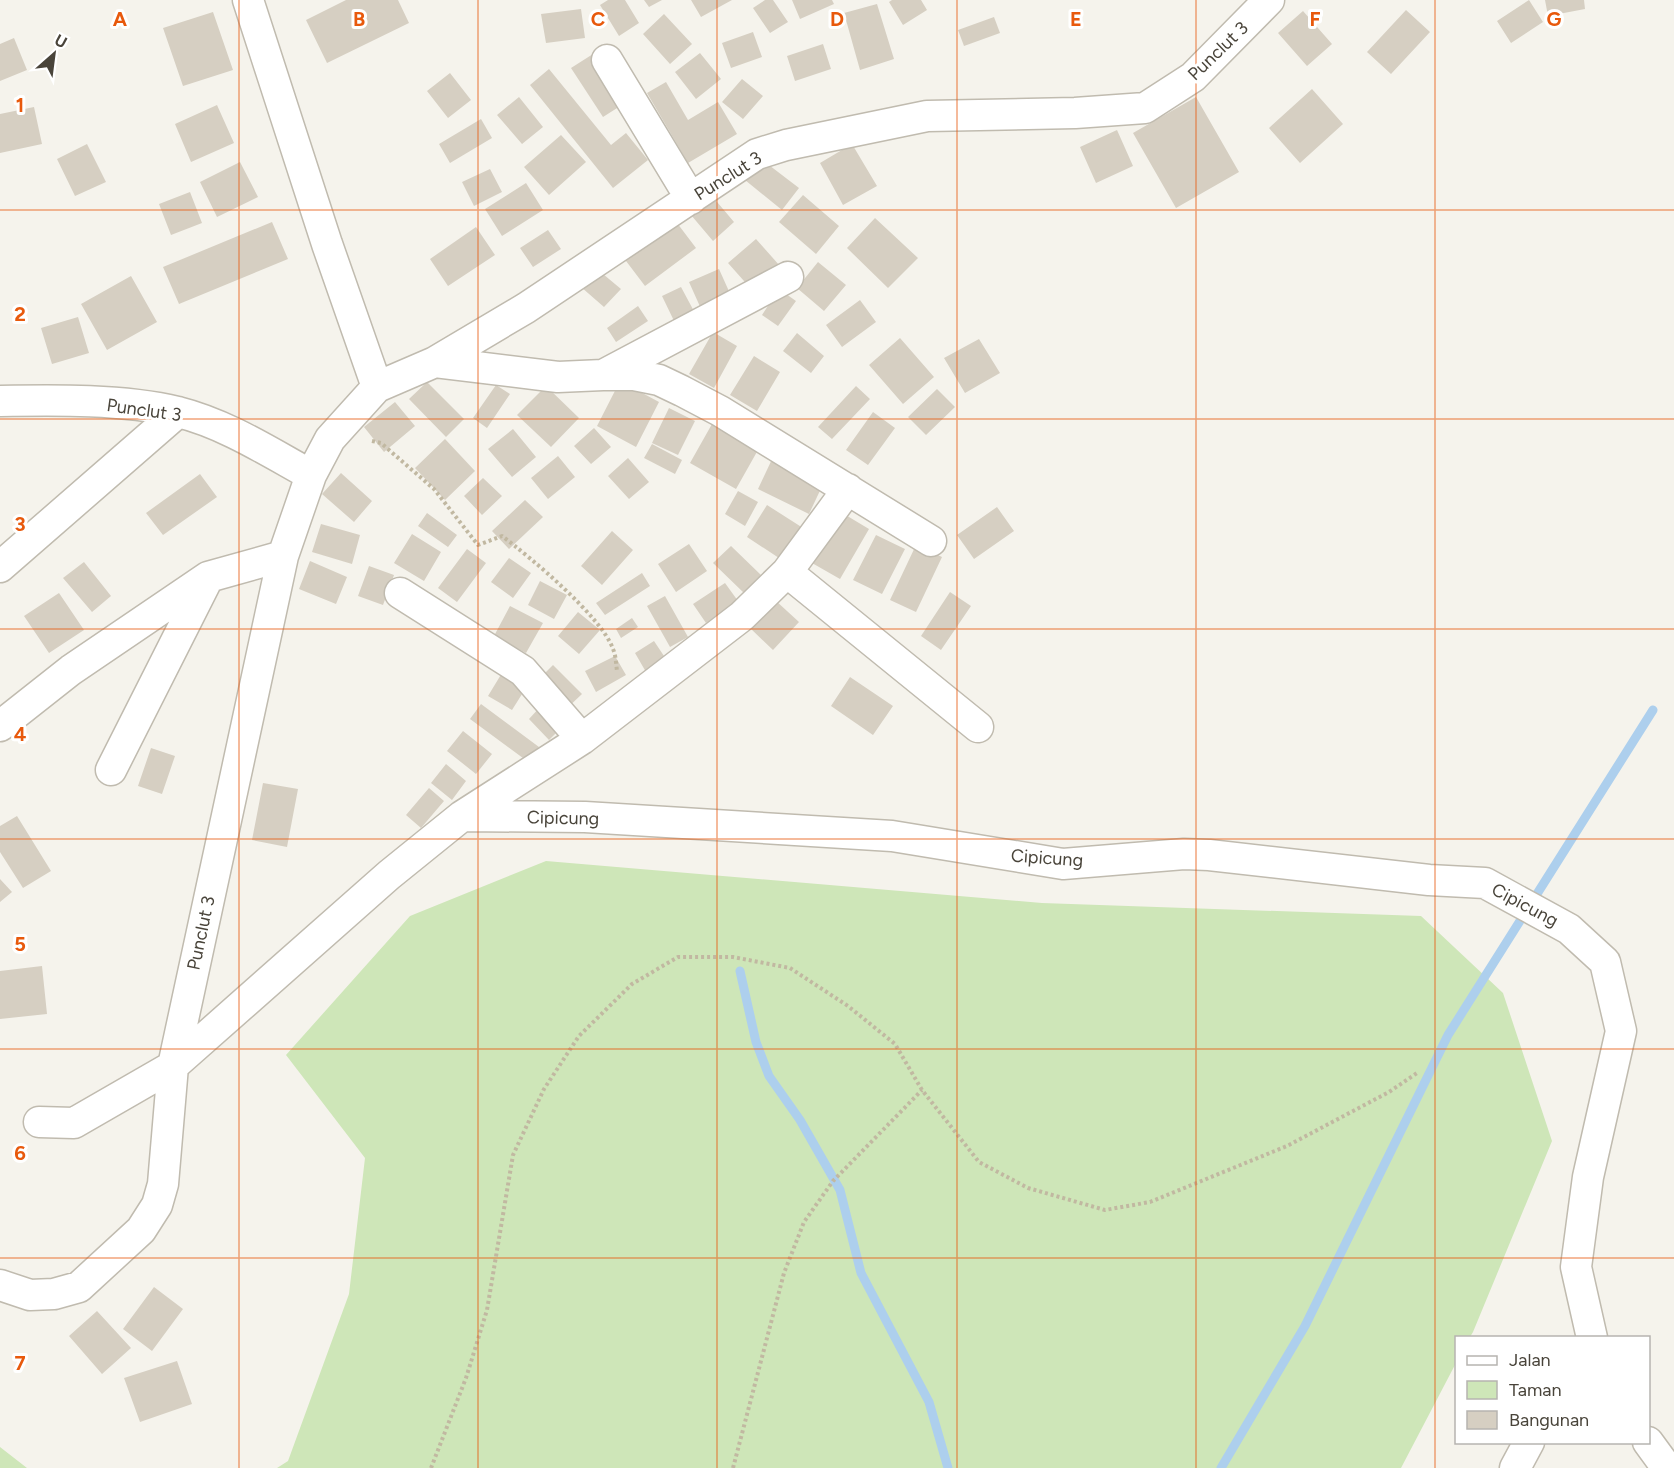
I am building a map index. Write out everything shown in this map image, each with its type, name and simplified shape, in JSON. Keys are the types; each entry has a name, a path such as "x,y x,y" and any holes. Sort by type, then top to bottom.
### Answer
{"street":[{"path":"248,0 327,244 377,387"},
{"name":"Punclut 3","path":"0,1285 30,1295 54,1294 79,1287 141,1230 157,1205 163,1184 173,1066 282,556 310,475 336,430 377,387 435,362 526,308 757,154 786,145 927,116 1075,113 1145,108 1194,77 1269,0"},
{"path":"607,60 691,199"},
{"path":"603,375 788,277"},
{"path":"435,362 558,377 634,375 659,380 720,411 931,541"},
{"name":"Punclut 3","path":"0,402 65,400 178,412 238,435 310,475"},
{"path":"0,567 178,412"},
{"path":"39,1122 74,1123 173,1066 389,875 462,816 582,739 742,616 787,572 848,489"},
{"path":"0,726 71,670 208,577 282,556"},
{"path":"787,572 978,727"},
{"path":"111,770 208,577"},
{"path":"400,593 523,671 582,739"},
{"name":"Cipicung","path":"462,816 585,817 892,836 1063,864 1173,854 1209,855 1429,880 1485,884 1569,928 1605,962 1621,1031 1588,1177 1576,1267 1590,1336"},
{"path":"1515,1468 1528,1444"},
{"path":"1649,1444 1667,1468"}],"path":[{"path":"336,430 381,443 434,489 478,545 502,536 531,559 586,612 613,648"},
{"path":"430,1468 466,1378 487,1310 513,1155 544,1089 579,1036 632,984 678,957 733,957 790,968 848,1006 895,1044 922,1090 979,1162 1028,1188 1105,1210 1150,1202 1287,1146 1389,1092 1417,1073"},
{"path":"733,1468 784,1273 804,1222 833,1182 922,1090"}],"green space":[{"path":"546,861 1042,903 1421,916 1503,993 1552,1141 1473,1332 1471,1336 1455,1336 1455,1365 1401,1468 277,1468 288,1461 349,1294 365,1158 286,1055 410,916"},
{"path":"0,1447 27,1468 0,1468"}],"building":[{"path":"346,0 398,0 409,23 327,63 306,20"},
{"path":"608,0 625,0 639,23 619,36 600,5"},
{"path":"644,0 662,0 649,7"},
{"path":"691,0 732,0 701,17"},
{"path":"765,0 773,0 788,22 770,33 753,8"},
{"path":"792,0 832,0 834,4 800,19"},
{"path":"892,0 921,0 927,10 903,25 889,2"},
{"path":"1529,0 1543,22 1511,43 1497,21"},
{"path":"1545,0 1584,0 1585,9 1548,16"},
{"path":"877,4 894,59 860,70 844,13"},
{"path":"581,9 585,38 546,43 541,14"},
{"path":"1406,10 1430,32 1391,74 1367,52"},
{"path":"1303,11 1332,44 1307,66 1278,33"},
{"path":"213,12 233,70 183,86 163,28"},
{"path":"664,14 692,44 670,64 643,34"},
{"path":"994,17 1000,33 964,46 958,30"},
{"path":"753,32 762,57 731,68 722,43"},
{"path":"14,38 27,70 0,81 0,44"},
{"path":"823,44 831,69 795,81 787,56"},
{"path":"700,53 721,79 696,99 675,72"},
{"path":"593,54 625,103 603,117 571,68"},
{"path":"549,69 611,145 626,133 648,160 613,188 530,85"},
{"path":"450,73 471,100 448,118 427,91"},
{"path":"742,79 763,96 743,119 722,102"},
{"path":"666,82 688,120 718,102 737,134 688,163 647,93"},
{"path":"1312,89 1343,124 1300,163 1269,128"},
{"path":"519,97 543,127 522,144 497,115"},
{"path":"1196,97 1239,172 1176,208 1133,133"},
{"path":"217,105 234,143 191,162 175,124"},
{"path":"34,107 42,144 0,153 0,114"},
{"path":"481,119 492,138 450,163 439,144"},
{"path":"1117,130 1133,166 1096,183 1080,147"},
{"path":"561,135 586,162 549,195 524,167"},
{"path":"87,144 106,182 75,196 57,159"},
{"path":"852,144 877,186 843,205 820,163"},
{"path":"761,159 799,188 782,210 745,180"},
{"path":"240,162 258,197 217,217 200,182"},
{"path":"490,169 502,192 474,206 462,182"},
{"path":"526,183 543,210 502,236 485,209"},
{"path":"190,192 202,223 171,235 159,204"},
{"path":"803,195 839,226 816,254 779,222"},
{"path":"712,196 734,222 713,241 691,215"},
{"path":"875,218 918,258 888,288 847,248"},
{"path":"674,219 696,248 645,286 623,257"},
{"path":"272,222 288,259 179,304 163,267"},
{"path":"476,227 495,255 448,286 430,259"},
{"path":"548,230 561,249 533,267 520,248"},
{"path":"756,239 780,266 752,290 728,263"},
{"path":"818,262 846,285 824,311 797,288"},
{"path":"597,269 621,289 604,307 581,287"},
{"path":"719,269 732,298 702,311 689,282"},
{"path":"131,276 157,322 107,350 81,304"},
{"path":"681,287 696,315 676,325 662,296"},
{"path":"779,289 796,301 778,326 762,315"},
{"path":"860,300 876,322 842,347 826,325"},
{"path":"638,306 648,321 616,342 607,328"},
{"path":"78,317 89,353 52,364 41,328"},
{"path":"713,332 737,346 714,388 689,374"},
{"path":"797,333 824,356 811,373 783,351"},
{"path":"900,338 934,377 903,404 869,365"},
{"path":"979,339 1000,373 965,393 944,358"},
{"path":"754,356 780,372 757,411 730,395"},
{"path":"620,381 659,402 636,447 597,426"},
{"path":"427,382 464,419 446,437 409,399"},
{"path":"496,385 510,394 487,428 473,418"},
{"path":"546,386 579,418 551,447 517,415"},
{"path":"856,386 870,399 832,439 818,427"},
{"path":"937,389 955,407 926,435 908,417"},
{"path":"395,402 415,426 384,452 364,427"},
{"path":"669,408 695,421 678,455 652,443"},
{"path":"873,412 895,428 868,465 846,450"},
{"path":"712,424 758,450 736,489 690,463"},
{"path":"594,428 611,447 591,464 574,446"},
{"path":"513,429 536,457 512,477 488,449"},
{"path":"445,439 475,471 445,500 415,468"},
{"path":"652,444 682,460 675,474 644,458"},
{"path":"774,455 825,480 809,514 758,489"},
{"path":"558,456 575,477 548,499 531,478"},
{"path":"628,458 649,482 629,499 608,476"},
{"path":"341,473 372,501 354,522 322,494"},
{"path":"200,474 217,497 163,535 146,513"},
{"path":"483,478 502,496 482,515 464,496"},
{"path":"738,491 758,502 745,526 725,514"},
{"path":"525,500 543,517 509,549 492,531"},
{"path":"767,505 803,528 782,560 747,537"},
{"path":"997,507 1014,531 974,559 957,535"},
{"path":"834,508 869,529 840,579 805,559"},
{"path":"427,513 457,535 448,547 418,526"},
{"path":"321,524 360,535 352,564 312,552"},
{"path":"612,531 633,550 602,585 581,566"},
{"path":"412,534 441,552 424,581 394,563"},
{"path":"876,535 905,549 882,594 853,580"},
{"path":"689,544 707,571 676,592 658,564"},
{"path":"916,545 942,557 916,612 890,600"},
{"path":"731,546 761,575 744,593 713,563"},
{"path":"467,549 486,563 457,602 438,588"},
{"path":"509,558 531,573 513,598 491,582"},
{"path":"310,561 347,577 336,604 299,589"},
{"path":"84,562 111,596 92,612 63,578"},
{"path":"369,566 394,575 383,605 358,596"},
{"path":"642,573 650,586 605,615 596,603"},
{"path":"540,581 567,595 554,619 528,605"},
{"path":"725,583 738,601 706,623 693,604"},
{"path":"950,592 971,606 941,650 921,636"},
{"path":"59,593 84,630 49,653 24,616"},
{"path":"665,596 688,637 670,647 647,606"},
{"path":"775,600 799,622 773,650 749,627"},
{"path":"510,606 543,623 526,653 494,636"},
{"path":"578,612 600,630 579,654 558,636"},
{"path":"632,618 638,627 621,638 616,629"},
{"path":"654,641 666,659 646,672 635,653"},
{"path":"615,656 626,675 596,692 585,671"},
{"path":"553,665 582,694 564,711 536,682"},
{"path":"505,668 529,683 512,710 488,696"},
{"path":"850,677 893,706 873,735 831,706"},
{"path":"481,704 539,747 527,761 470,719"},
{"path":"540,707 561,728 549,740 529,719"},
{"path":"463,731 492,754 476,774 447,751"},
{"path":"151,748 175,756 162,794 138,786"},
{"path":"446,764 466,781 452,800 431,783"},
{"path":"263,783 298,789 287,847 252,840"},
{"path":"429,788 444,801 421,828 406,815"},
{"path":"17,816 51,871 23,888 0,852 0,826"},
{"path":"0,879 12,892 0,902"},
{"path":"42,966 47,1014 0,1019 0,971"},
{"path":"154,1287 183,1309 152,1351 123,1329"},
{"path":"97,1311 131,1348 102,1374 69,1336"},
{"path":"177,1361 192,1404 140,1422 124,1378"}],"waterway":[{"path":"1221,1468 1305,1326 1448,1035 1653,710"},
{"path":"740,971 756,1042 769,1076 800,1120 840,1190 861,1273 929,1402 948,1468"}]}
